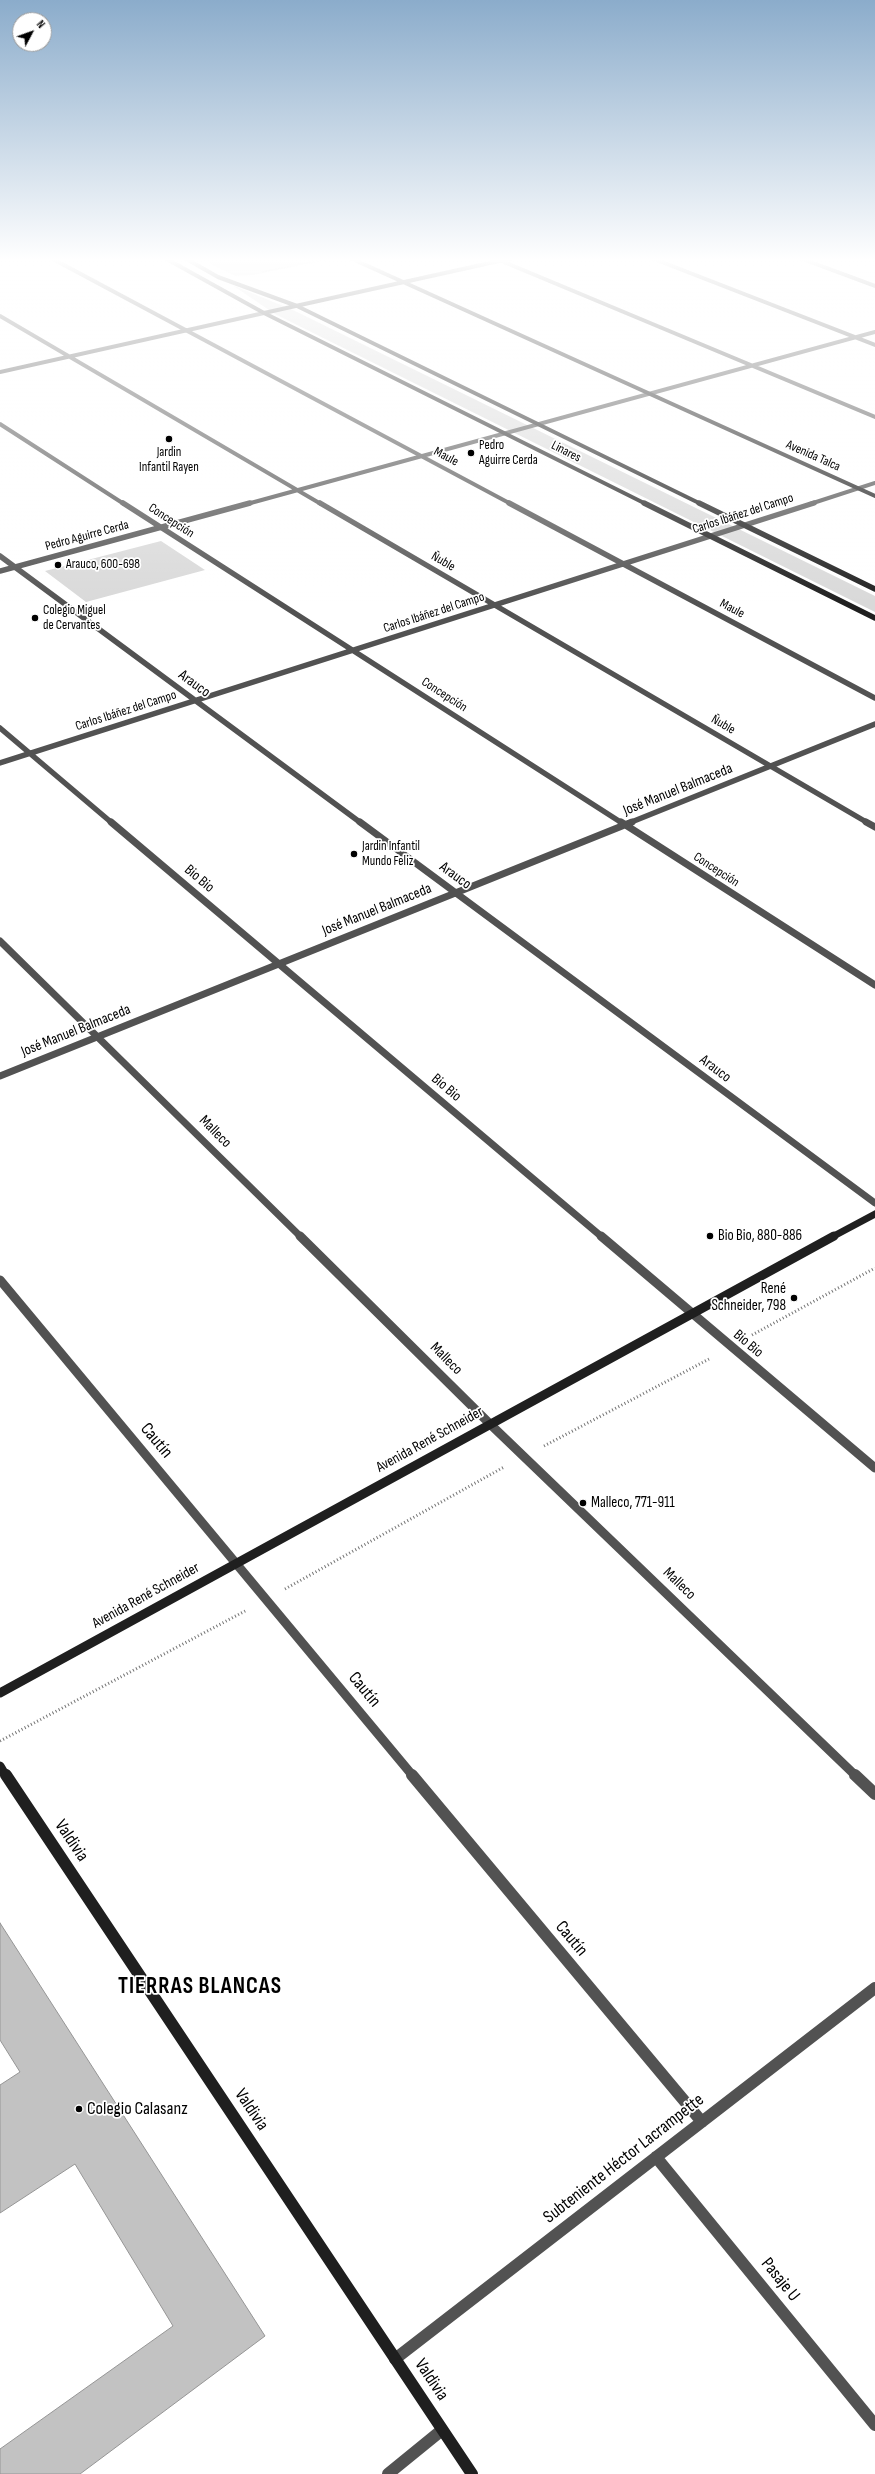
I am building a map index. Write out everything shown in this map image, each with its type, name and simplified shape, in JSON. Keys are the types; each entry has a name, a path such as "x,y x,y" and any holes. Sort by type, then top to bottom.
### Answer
{"main road":[{"name":"Linares","path":"383,372 875,618"},
{"name":"Linares","path":"433,372 875,589"},
{"name":"Avenida Talca","path":"602,372 875,496"},
{"name":"Avenida René Schneider","path":"0,1693 875,1214"},
{"name":"Valdivia","path":"0,1766 472,2474"}],"street":[{"name":"Ñuble","path":"95,372 875,827"},
{"name":"Maule","path":"265,372 875,698"},
{"name":"Pedro Aguirre Cerda","path":"0,571 728,372"},
{"path":"768,372 875,417"},
{"name":"Concepción","path":"0,424 875,985"},
{"name":"Carlos Ibáñez del Campo","path":"0,763 875,483"},
{"name":"Arauco","path":"0,556 875,1203"},
{"name":"José Manuel Balmaceda","path":"0,1076 875,724"},
{"name":"Bio Bio","path":"0,728 875,1468"},
{"name":"Malleco","path":"0,941 490,1424 875,1794"},
{"name":"Cautín","path":"0,1280 702,2122"},
{"name":"Subteniente Héctor Lacrampette","path":"395,2360 875,1988"},
{"name":"Pasaje U","path":"656,2157 875,2426"},
{"path":"388,2474 442,2430"}],"path":[{"path":"0,1741 266,1599 524,1456 731,1347 875,1268"}],"shaded area":[{"path":"393,372 420,372 875,596 875,612"},
{"path":"161,541 205,570 86,602 45,571"}],"building":[{"path":"0,1923 265,2336 80,2474 0,2474 0,2449 173,2326 75,2164 0,2213 0,2085 20,2072 0,2040"}],"place":[{"name":"Jardin Infantil Rayen","path":"169,439"},
{"name":"Pedro Aguirre Cerda","path":"471,453"},
{"name":"Arauco, 600-698","path":"58,565"},
{"name":"Colegio Miguel de Cervantes","path":"35,618"},
{"name":"Jardin Infantil Mundo Feliz","path":"354,854"},
{"name":"Bio Bio, 880-886","path":"710,1236"},
{"name":"René Schneider, 798","path":"794,1298"},
{"name":"Malleco, 771-911","path":"583,1503"},
{"name":"Colegio Calasanz","path":"79,2109"}],"district":[{"name":"TIERRAS BLANCAS","path":"200,1987"}]}
